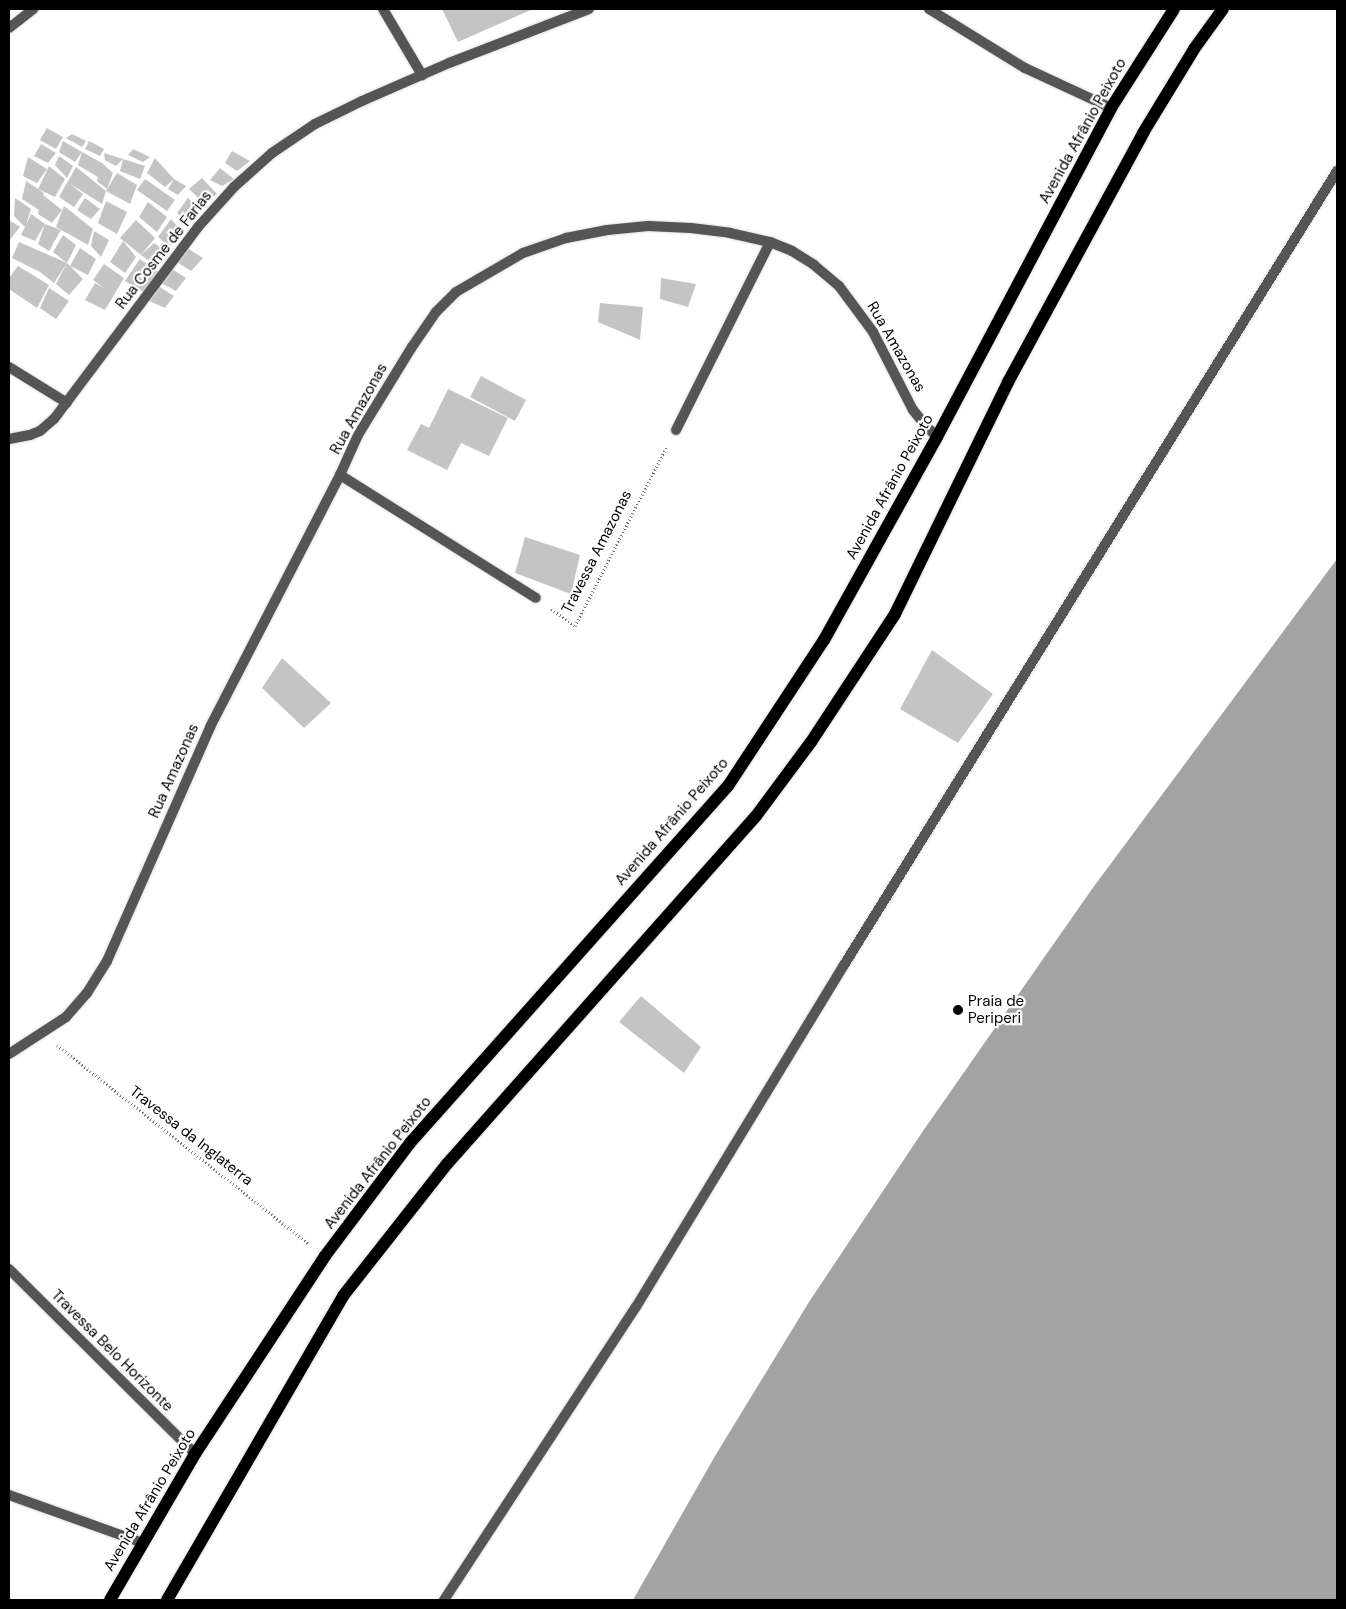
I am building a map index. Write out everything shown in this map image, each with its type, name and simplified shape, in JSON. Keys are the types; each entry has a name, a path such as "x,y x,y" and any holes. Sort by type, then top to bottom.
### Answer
{"main road":[{"name":"Avenida Afrânio Peixoto","path":"110,1600 195,1454 325,1256 410,1144 728,786 824,640 937,437 1112,108 1174,9"},
{"path":"167,1600 343,1296 447,1164 756,816 811,742 895,614 1008,382 1144,133 1194,49 1223,9"}],"street":[{"path":"9,28 33,9"},
{"path":"383,9 422,75"},
{"name":"Rua Cosme de Farias","path":"9,439 40,431 67,403 198,227 234,187 280,148 315,124 362,101 422,75 589,9"},
{"path":"929,9 1025,68 1112,108"},
{"path":"444,1600 636,1307 844,965 1337,171"},
{"name":"Rua Amazonas","path":"9,1054 66,1017 87,993 107,961 210,727 340,475 358,435 431,318 456,292 523,252 566,238 607,230 648,226 691,228 730,233 770,242 792,251 814,265 839,286 873,332 913,410 937,437"},
{"path":"676,430 770,242"},
{"path":"9,367 67,403"},
{"path":"340,475 536,598"},
{"name":"Travessa Belo Horizonte","path":"9,1269 195,1454"},
{"path":"9,1495 142,1543"}],"path":[{"name":"Travessa Amazonas","path":"536,598 575,626 676,430"},
{"name":"Travessa da Inglaterra","path":"43,1033 325,1256"}],"shaded area":[{"path":"1337,559 1337,1600 633,1600 715,1456 809,1302 923,1131 1092,889"}],"building":[{"path":"442,9 533,9 458,42"},
{"path":"47,128 63,137 56,149 40,140"},
{"path":"72,134 86,141 82,147 66,138"},
{"path":"63,141 82,152 75,162 59,152"},
{"path":"89,141 104,149 100,156 85,149"},
{"path":"41,144 56,153 48,163 34,156"},
{"path":"133,149 150,157 143,162 128,155"},
{"path":"232,151 250,161 237,171 225,163"},
{"path":"82,152 102,163 113,173 107,189 97,181 98,177 78,165"},
{"path":"104,153 123,159 116,166 105,160"},
{"path":"59,156 73,166 67,178 55,165"},
{"path":"28,157 47,169 37,183 23,176"},
{"path":"155,158 174,179 165,187 147,173"},
{"path":"123,159 145,166 140,179 120,171"},
{"path":"49,166 65,179 55,197 38,189"},
{"path":"76,167 106,191 102,204 69,183 83,194 74,207 59,197"},
{"path":"220,168 234,179 222,186 210,180"},
{"path":"117,173 137,185 130,204 106,191"},
{"path":"202,178 217,194 204,203 189,189"},
{"path":"145,179 175,200 167,211 137,190"},
{"path":"174,179 186,186 178,195 168,189"},
{"path":"26,181 44,193 43,195 62,210 52,223 38,214 39,210 22,199"},
{"path":"15,198 31,209 26,225 31,214 45,224 35,241 21,235 25,227 14,216"},
{"path":"85,198 100,209 91,219 77,210"},
{"path":"188,198 200,209 188,223 177,213"},
{"path":"106,201 127,212 117,234 98,223"},
{"path":"148,202 167,217 157,232 139,217"},
{"path":"64,206 93,229 88,245 56,227"},
{"path":"171,219 182,232 170,247 158,237"},
{"path":"9,220 20,227 9,241"},
{"path":"136,220 155,238 141,255 120,238"},
{"path":"45,224 61,230 49,251 38,244"},
{"path":"94,231 109,240 101,257 91,246"},
{"path":"63,235 76,245 67,263 53,252"},
{"path":"123,241 136,257 125,273 110,262"},
{"path":"19,242 67,263 54,283 40,272 12,258"},
{"path":"154,243 168,253 158,267 141,255"},
{"path":"80,248 96,259 88,275 70,266"},
{"path":"187,248 203,258 191,271 175,261"},
{"path":"140,259 158,272 144,293 125,281"},
{"path":"67,263 83,279 69,295 56,284"},
{"path":"104,264 124,278 105,310 85,300 95,283 104,288 93,280"},
{"path":"18,266 49,285 37,308 9,289 9,278"},
{"path":"172,269 186,278 176,291 161,283"},
{"path":"661,278 696,284 688,307 660,299"},
{"path":"158,286 174,296 165,308 147,300"},
{"path":"49,288 69,301 56,319 40,308"},
{"path":"600,303 643,307 640,340 598,322"},
{"path":"481,376 526,400 515,421 470,397"},
{"path":"448,389 508,418 489,456 461,443 447,470 407,450 421,424 429,428"},
{"path":"525,537 580,555 571,594 515,573"},
{"path":"932,650 993,694 958,743 900,709"},
{"path":"282,658 331,703 304,728 262,688"},
{"path":"641,996 701,1047 684,1073 619,1022"}],"place":[{"name":"Praia de Periperi","path":"958,1010"}]}
